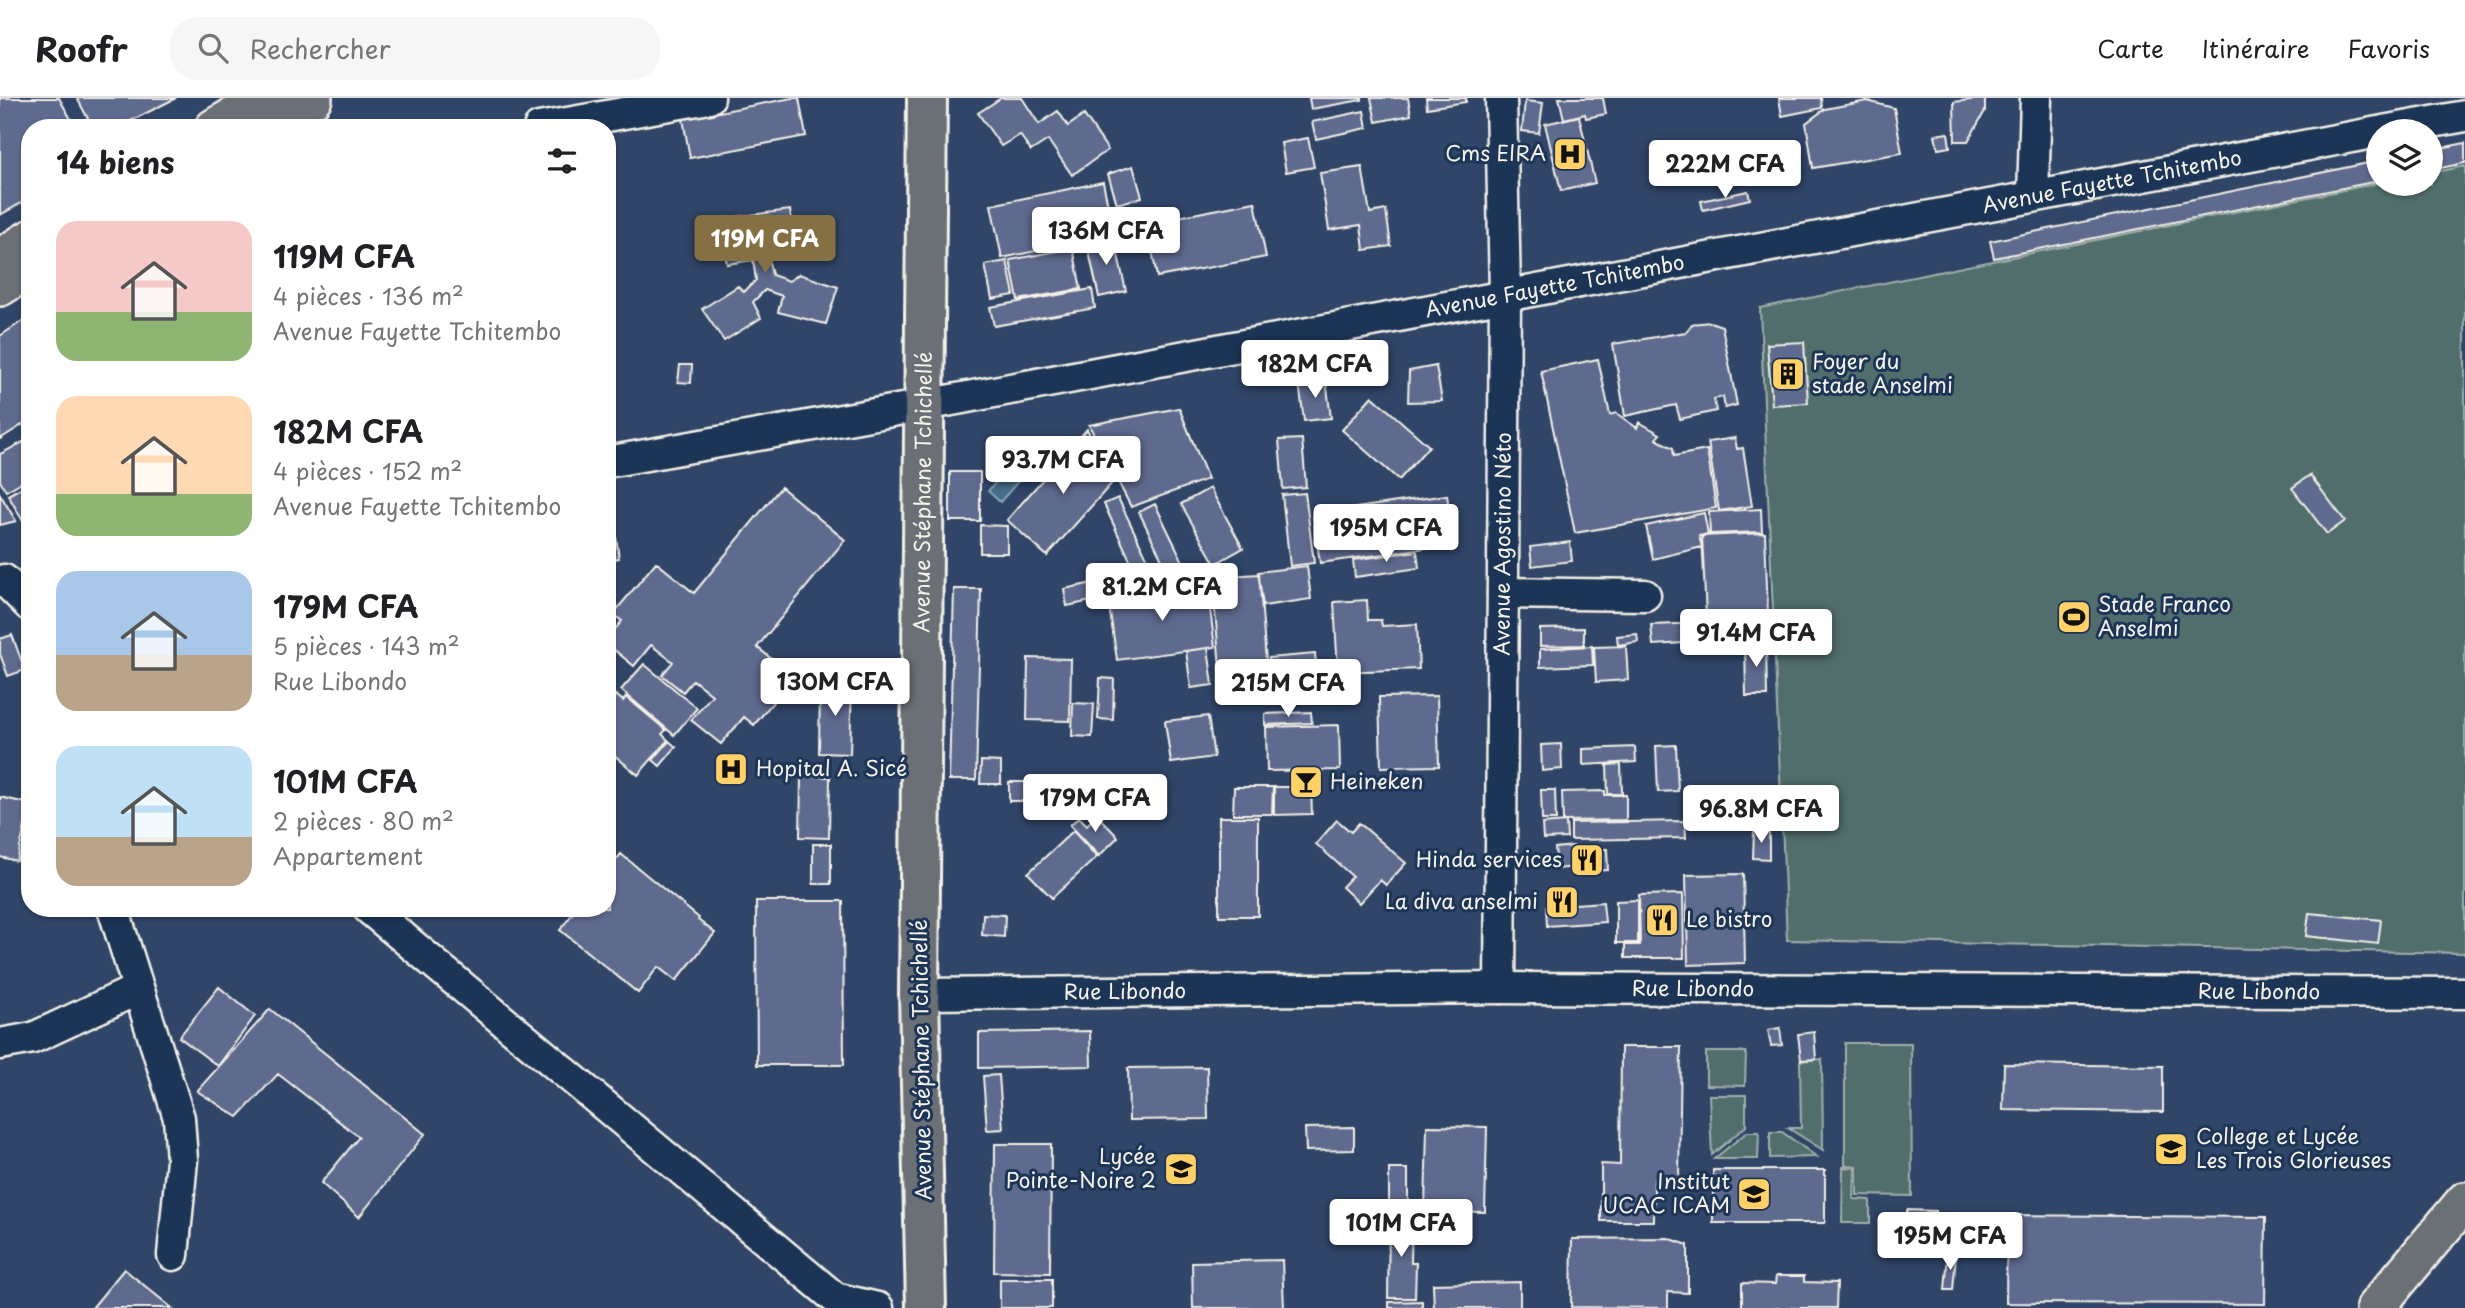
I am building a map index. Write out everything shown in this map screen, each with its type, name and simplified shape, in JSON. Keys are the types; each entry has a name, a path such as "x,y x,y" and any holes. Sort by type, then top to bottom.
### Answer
{"highway":[{"name":"Avenue Stéphane Tchichellé","path":"926,1308 919,994 927,98"}],"main road":[{"path":"229,119 265,98"},
{"path":"277,119 313,98"},
{"path":"0,258 21,245"},
{"path":"0,287 21,274"},
{"path":"2375,1308 2465,1201"}],"street":[{"path":"590,119 709,98"},
{"name":"Avenue Agostino Néto","path":"1500,988 1505,294 1501,98"},
{"path":"2033,196 2036,98"},
{"name":"Avenue Fayette Tchitembo","path":"2443,120 2465,116"},
{"name":"Avenue Fayette Tchitembo","path":"616,459 925,405 1505,294 2366,135"},
{"path":"11,578 21,593"},
{"path":"1503,593 1645,595"},
{"path":"116,917 179,1118 182,1160 173,1255"},
{"path":"379,917 835,1298 878,1308"},
{"name":"Rue Libondo","path":"919,994 1500,988 2465,993"},
{"path":"0,1044 33,1038 138,989"}],"green space":[{"path":"2465,166 2465,953 1787,940 1760,308 2366,185 2366,196 2443,196 2443,171"},
{"path":"1845,1043 1911,1043 1912,1196 1857,1195 1857,1166 1845,1165"},
{"path":"1706,1052 1746,1052 1745,1086 1706,1085"},
{"path":"1822,1059 1823,1150 1788,1128 1801,1128 1800,1061"},
{"path":"1709,1095 1746,1095 1746,1126 1712,1155"},
{"path":"1747,1132 1759,1132 1758,1159 1714,1159"},
{"path":"1770,1132 1782,1132 1817,1157 1770,1158"},
{"path":"1843,1167 1855,1168 1854,1199 1870,1200 1870,1223 1842,1223"}],"water":[{"path":"1010,466 1022,477 1000,502 988,491"}],"building":[{"path":"0,98 59,98 71,119 21,119 21,203 0,215"},
{"path":"77,98 176,98 135,119 88,119"},
{"path":"799,98 806,136 690,158 683,119"},
{"path":"1001,98 1022,98 1039,124 1058,111 1068,126 1084,115 1108,150 1072,175 1048,140 1031,151 1020,135 1001,146 978,113"},
{"path":"1309,98 1362,98 1362,100 1311,109"},
{"path":"1371,98 1408,98 1411,115 1376,122"},
{"path":"1426,98 1466,98 1466,102 1427,108"},
{"path":"1559,98 1603,98 1606,114 1586,118 1585,114 1564,119"},
{"path":"1779,98 1821,98 1822,108 1782,116"},
{"path":"1985,98 1985,111 1968,141 1955,141 1954,102"},
{"path":"1525,101 1543,103 1539,133 1522,131"},
{"path":"1867,101 1894,108 1902,153 1813,168 1806,123 1825,109"},
{"path":"1364,111 1367,128 1316,139 1312,122"},
{"name":"Cms EIRA","path":"1579,116 1595,183 1561,191 1545,124"},
{"path":"1948,133 1950,147 1938,149 1935,135"},
{"path":"1308,138 1314,167 1286,172 1281,143"},
{"path":"2465,143 2465,163 2443,168 2443,148"},
{"path":"2465,143 2465,163 2443,168 2443,148"},
{"path":"2366,163 2366,183 1994,258 1990,241"},
{"path":"2366,163 2366,183 1994,258 1990,241"},
{"path":"1133,166 1142,197 1117,204 1108,174"},
{"path":"1362,167 1370,213 1386,210 1391,246 1364,250 1361,225 1329,230 1320,173"},
{"path":"1103,182 1114,235 1002,258 991,205"},
{"path":"1748,191 1750,199 1703,210 1701,201"},
{"path":"1255,202 1266,257 1157,277 1147,223"},
{"path":"790,210 795,253 768,257 772,275 789,281 799,274 838,287 826,324 778,312 782,296 765,290 753,302 761,318 724,341 702,309 738,286 744,292 756,280 753,260 727,264 718,219"},
{"path":"1114,237 1126,291 1099,297 1087,243"},
{"path":"1073,248 1081,289 1018,300 1010,260"},
{"path":"1007,261 1014,295 992,299 985,265"},
{"path":"1092,289 1095,308 994,326 990,307"},
{"path":"21,322 21,426 0,439 0,336"},
{"path":"1710,322 1722,326 1737,405 1725,408 1723,397 1714,399 1716,411 1680,419 1676,405 1625,416 1613,344 1686,332 1692,324"},
{"name":"Foyer du stade Anselmi","path":"1804,342 1808,403 1772,405 1767,344"},
{"path":"1598,359 1610,415 1616,413 1637,428 1639,422 1660,434 1656,439 1673,448 1674,456 1707,450 1716,508 1575,533 1541,371"},
{"path":"680,365 692,365 691,383 678,382"},
{"path":"1436,366 1442,401 1408,402 1409,371"},
{"path":"1326,380 1331,418 1304,421 1299,383"},
{"path":"1372,396 1429,446 1399,480 1342,430"},
{"path":"1179,408 1208,479 1131,507 1089,425"},
{"path":"1087,429 1112,483 1047,556 1007,520"},
{"path":"1735,438 1737,449 1743,448 1752,506 1719,511 1708,442"},
{"path":"1302,439 1306,487 1283,489 1279,440"},
{"path":"21,443 21,482 6,491 0,481 0,454"},
{"path":"950,472 980,472 980,521 950,521"},
{"path":"2310,475 2345,521 2327,534 2292,488"},
{"path":"781,487 845,540 757,647 794,677 754,725 744,717 721,744 691,720 712,695 693,680 683,692 662,675 673,662 651,645 634,666 616,651 616,628 622,621 616,616 616,610 656,562 694,593"},
{"path":"21,488 21,518 8,495"},
{"path":"1210,488 1243,548 1215,564 1181,504"},
{"path":"1305,493 1314,563 1290,566 1282,495"},
{"path":"0,494 16,521 0,525"},
{"path":"1447,495 1454,544 1320,563 1313,514"},
{"path":"1118,498 1151,566 1136,573 1104,504"},
{"path":"1155,504 1186,568 1170,576 1139,512"},
{"path":"1761,509 1762,532 1710,534 1709,512"},
{"path":"1704,513 1708,534 1699,536 1702,547 1653,559 1646,526"},
{"path":"980,525 1007,526 1007,553 980,553"},
{"path":"1765,533 1768,613 1706,616 1702,536"},
{"path":"616,536 619,558 616,559"},
{"path":"1570,542 1572,561 1532,566 1530,547"},
{"path":"1417,551 1419,568 1355,577 1353,560"},
{"path":"1307,566 1311,599 1263,606 1258,572"},
{"path":"1259,574 1268,686 1222,690 1212,577"},
{"path":"1093,583 1096,600 1067,606 1064,589"},
{"path":"1207,586 1215,647 1117,660 1108,599"},
{"path":"954,589 981,589 976,780 949,780"},
{"path":"1367,600 1368,620 1381,620 1382,626 1417,624 1419,669 1338,672 1334,602"},
{"path":"1767,615 1767,640 1717,643 1717,631 1705,632 1704,617"},
{"path":"1704,623 1705,633 1716,632 1716,641 1653,645 1651,625"},
{"path":"1584,628 1584,645 1540,646 1540,629"},
{"path":"1637,634 1638,642 1618,645 1617,636"},
{"path":"12,635 21,659 21,671 8,676 0,654 0,639"},
{"path":"1766,642 1767,696 1746,696 1745,643"},
{"path":"1592,646 1593,665 1540,667 1540,649"},
{"path":"1626,646 1628,680 1596,682 1594,647"},
{"path":"1208,648 1213,685 1191,688 1186,651"},
{"path":"1315,654 1318,683 1271,686 1269,658"},
{"path":"1028,658 1071,659 1070,721 1027,720"},
{"path":"644,664 697,708 674,735 621,690"},
{"path":"1100,678 1114,679 1113,720 1098,719"},
{"path":"820,682 852,683 850,754 819,753"},
{"path":"616,695 623,701 626,697 666,730 662,734 668,740 638,775 616,757"},
{"path":"1437,696 1439,766 1381,767 1379,697"},
{"path":"1073,703 1094,704 1092,737 1072,736"},
{"path":"1311,712 1312,723 1265,725 1265,714"},
{"path":"1208,716 1214,757 1171,763 1165,721"},
{"path":"1339,725 1340,770 1267,771 1266,727"},
{"path":"669,741 676,747 660,766 653,760"},
{"path":"1561,744 1562,769 1542,771 1541,745"},
{"path":"1676,745 1678,791 1658,792 1656,746"},
{"path":"1635,747 1636,762 1583,765 1583,749"},
{"path":"981,761 1001,762 1001,784 980,784"},
{"path":"1621,764 1622,794 1608,794 1607,765"},
{"path":"801,776 830,777 829,838 800,837"},
{"path":"1009,782 1056,782 1056,801 1009,801"},
{"path":"1234,787 1273,787 1272,814 1233,814"},
{"path":"1274,787 1311,787 1312,814 1274,815"},
{"path":"1541,790 1555,790 1556,820 1542,820"},
{"path":"1605,791 1605,795 1626,795 1626,820 1563,821 1562,792"},
{"path":"0,797 21,802 21,843 17,861 0,857"},
{"path":"1097,815 1118,837 1099,856 1070,825 1079,817 1087,825"},
{"path":"1219,817 1258,817 1258,916 1219,916"},
{"path":"1337,820 1351,832 1359,823 1406,863 1386,885 1380,880 1359,903 1342,887 1352,876 1316,844"},
{"path":"1685,821 1686,838 1571,840 1571,823"},
{"path":"1566,822 1567,838 1543,839 1542,824"},
{"path":"1754,830 1769,831 1769,859 1753,858"},
{"path":"1073,831 1097,857 1052,898 1028,873"},
{"path":"813,844 831,844 831,884 813,884"},
{"path":"1573,846 1575,867 1557,869 1555,848"},
{"path":"1607,849 1608,870 1585,871 1584,850"},
{"path":"621,854 715,933 676,981 658,967 638,993 560,930 570,917 616,917 616,860"},
{"path":"1743,874 1745,963 1688,965 1686,875"},
{"name":"Le bistro","path":"1683,894 1684,958 1625,958 1625,945 1640,945 1639,895"},
{"path":"1638,900 1638,943 1616,943 1616,901"},
{"path":"756,901 843,901 844,1065 757,1065"},
{"path":"1603,902 1605,922 1547,926 1546,906"},
{"path":"2309,913 2381,920 2378,944 2306,936"},
{"path":"983,914 1005,915 1004,937 982,935"},
{"path":"219,987 255,1016 218,1066 179,1037"},
{"path":"270,1009 425,1134 359,1217 321,1183 359,1137 278,1074 238,1117 197,1091"},
{"path":"1780,1028 1782,1045 1771,1046 1768,1030"},
{"path":"1090,1031 1091,1066 979,1068 979,1033"},
{"path":"1814,1032 1816,1059 1801,1060 1798,1034"},
{"path":"1621,1047 1681,1047 1679,1180 1654,1180 1654,1221 1601,1221 1601,1164 1620,1165"},
{"path":"2004,1064 2163,1066 2163,1112 2003,1110"},
{"path":"1207,1067 1208,1119 1129,1120 1128,1068"},
{"path":"999,1075 1003,1129 987,1130 983,1076"},
{"path":"1427,1126 1487,1127 1485,1212 1425,1211"},
{"path":"1354,1127 1354,1150 1306,1151 1305,1128"},
{"path":"995,1144 1051,1144 1050,1273 994,1272"},
{"path":"1389,1169 1408,1169 1408,1214 1389,1214"},
{"path":"1713,1170 1825,1170 1825,1223 1713,1223"},
{"path":"1907,1210 1935,1211 1933,1247 1906,1246"},
{"path":"1389,1215 1412,1216 1411,1263 1416,1263 1415,1298 1388,1298"},
{"path":"2007,1215 2266,1217 2265,1304 2006,1303"},
{"path":"1668,1238 1688,1245 1688,1293 1668,1292 1668,1308 1571,1307 1572,1239"},
{"path":"1948,1254 1956,1255 1953,1290 1945,1290"},
{"path":"1282,1260 1284,1308 1193,1308 1192,1262"},
{"path":"124,1269 172,1308 92,1308"},
{"path":"1776,1276 1804,1276 1804,1282 1837,1283 1836,1308 1742,1308 1742,1283 1775,1284"},
{"path":"1000,1279 1052,1279 1052,1308 1000,1308"},
{"path":"1520,1282 1520,1308 1434,1308 1433,1284"},
{"path":"1422,1301 1422,1308 1389,1308 1389,1302"}],"place":[{"name":"Cms EIRA","path":"1570,154"},
{"name":"Foyer du stade Anselmi","path":"1788,374"},
{"name":"Stade Franco Anselmi","path":"2074,617"},
{"name":"Hopital A. Sicé","path":"731,769"},
{"name":"Heineken","path":"1306,782"},
{"name":"Hinda services","path":"1587,860"},
{"name":"La diva anselmi","path":"1562,902"},
{"name":"Le bistro","path":"1662,920"},
{"name":"College et Lycée Les Trois Glorieuses","path":"2171,1149"},
{"name":"Lycée Pointe-Noire 2","path":"1181,1169"},
{"name":"Institut UCAC ICAM","path":"1754,1194"}]}
